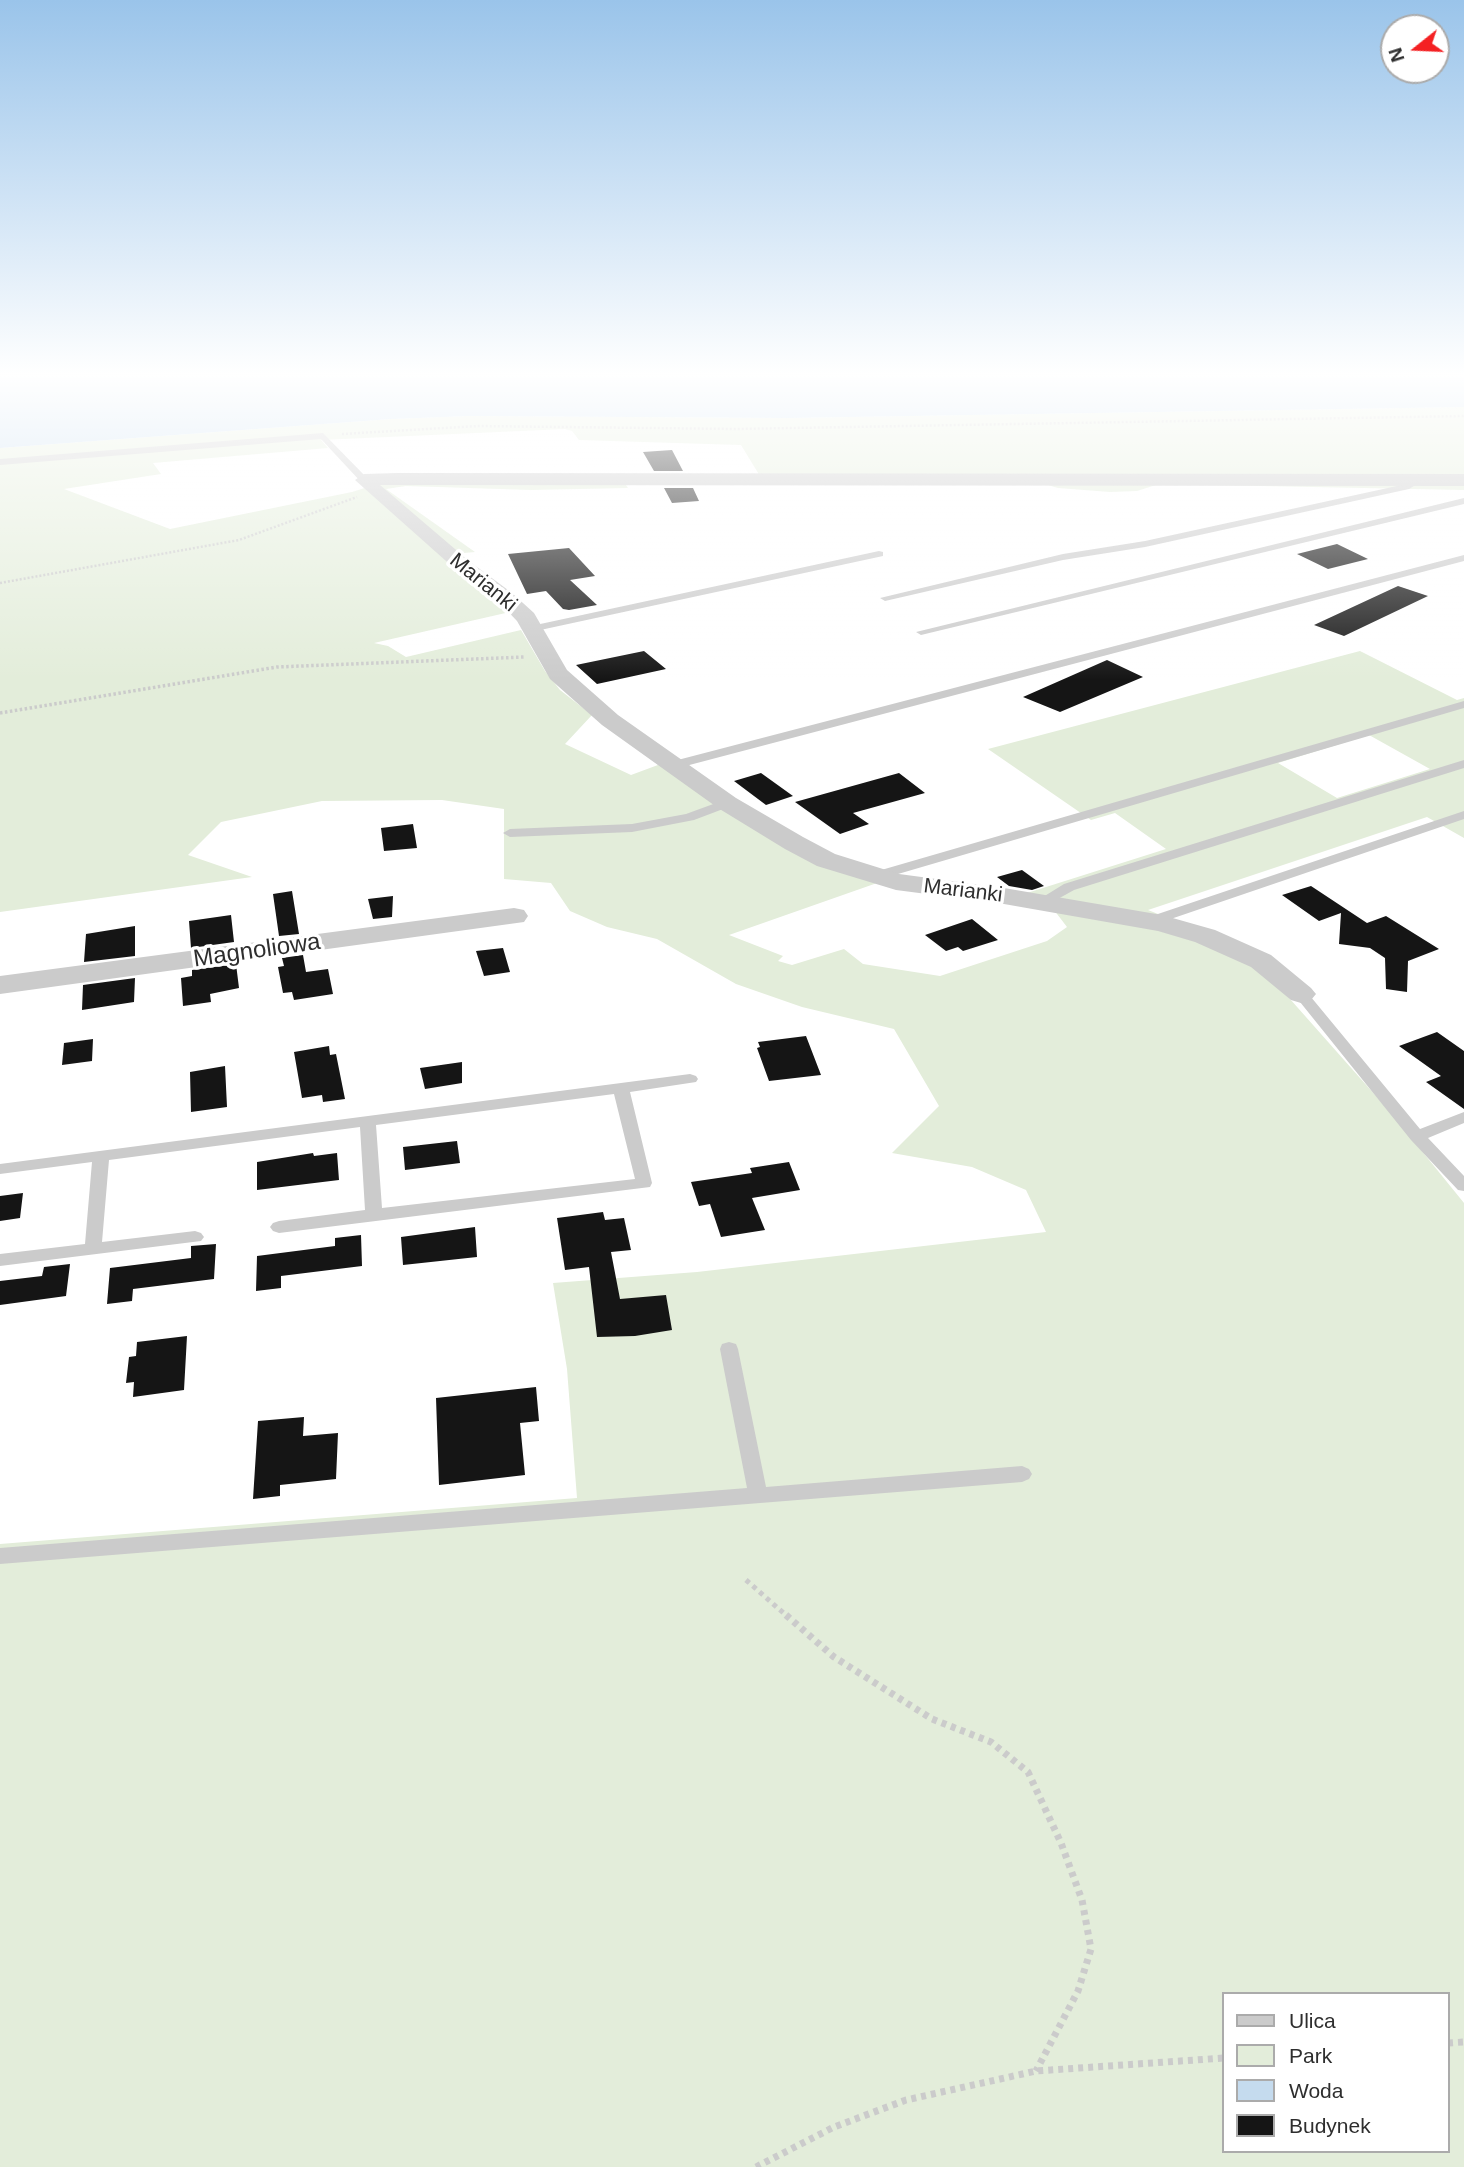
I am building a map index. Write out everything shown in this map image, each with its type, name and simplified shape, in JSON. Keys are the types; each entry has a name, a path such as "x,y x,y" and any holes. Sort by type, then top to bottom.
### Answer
{"street":[{"path":"369,485 397,478"},
{"path":"462,478 1464,480"},
{"name":"Marianki","path":"369,485 461,565 505,597 526,618 558,674 589,702 727,803 826,860 896,882 1042,902 1151,921 1205,936 1261,961 1301,995"},
{"name":"Magnoliowa","path":"0,985 514,916"}],"lane":[{"path":"363,478 369,485"},
{"path":"885,598 1071,556 1145,544 1409,486 1412,480"},
{"path":"921,632 1464,501"},
{"path":"531,629 879,554"},
{"path":"674,765 1464,558"},
{"path":"876,876 1464,704"},
{"path":"1042,902 1069,887 1464,764"},
{"path":"510,833 632,828 689,817 727,803"},
{"path":"1151,921 1464,815"},
{"name":"Marianki","path":"1301,995 1418,1136 1464,1186"},
{"path":"0,1169 690,1079"},
{"path":"279,1227 644,1183 621,1088"},
{"path":"1418,1136 1464,1117"},
{"path":"368,1121 374,1215"},
{"path":"93,1249 102,1156"},
{"path":"0,1260 195,1237"},
{"path":"729,1349 758,1495"},
{"path":"0,1556 1021,1474"}],"path":[{"path":"0,583 239,540 369,485"},
{"path":"0,713 276,667 546,656"},
{"path":"746,1580 834,1657 932,1719 991,1742 1028,1772 1061,1843 1082,1900 1091,1949 1078,1991 1036,2071"},
{"path":"756,2167 834,2127 906,2100 1036,2071 1222,2058"}],"green space":[{"path":"0,478 134,478 64,489 170,529 352,492 390,480 624,482 628,488 531,490 406,486 386,489 475,552 441,555 453,568 502,601 510,612 374,643 388,646 406,657 521,630 545,671 560,690 592,715 565,744 631,775 666,762 877,883 729,935 783,956 778,961 792,965 844,949 863,964 940,976 1047,941 1067,927 1054,910 1005,900 1166,849 1115,813 1091,820 988,749 1360,651 1457,700 1464,698 1464,838 1427,817 1148,910 1226,941 1267,973 1391,1113 1464,1203 1464,2167 0,2167 0,1544 577,1498 567,1369 553,1283 697,1272 1046,1232 1026,1190 972,1167 892,1153 939,1106 894,1029 802,1007 736,984 657,939 607,927 570,911 551,883 504,879 504,809 442,800 322,801 221,822 188,855 252,877 0,912","holes":["1369,735 1430,769 1337,798 1278,763"]},
{"path":"761,478 1012,478 763,481"},
{"path":"1023,478 1464,478 1464,490 1159,484 1137,491 1058,488"}],"building":[{"path":"664,488 693,488 699,501 672,503"},
{"path":"1337,544 1368,559 1328,569 1297,554"},
{"path":"569,548 595,576 570,580 597,605 569,610 563,609 546,591 527,594 508,554"},
{"path":"1398,586 1428,596 1344,636 1314,625"},
{"path":"644,651 666,669 597,684 576,665"},
{"path":"1107,660 1143,677 1060,712 1023,697"},
{"path":"761,773 793,796 766,805 734,781"},
{"path":"899,773 925,793 853,813 869,824 840,834 795,802"},
{"path":"413,824 417,848 384,851 381,828"},
{"path":"1022,870 1044,886 1032,890 1009,886 997,877"},
{"path":"1311,886 1367,923 1386,916 1439,949 1408,961 1407,992 1386,989 1385,958 1370,948 1339,944 1341,913 1319,921 1282,895"},
{"path":"292,891 299,934 279,936 273,894"},
{"path":"393,896 392,917 373,919 368,899"},
{"path":"231,915 234,942 191,948 189,921"},
{"path":"972,919 998,940 963,951 958,947 946,951 925,935"},
{"path":"135,926 135,956 84,962 86,934"},
{"path":"503,948 510,972 484,976 476,951"},
{"path":"303,955 306,972 328,969 333,994 294,1000 292,992 283,993 278,967 284,966 282,958"},
{"path":"236,964 239,988 210,994 211,1002 183,1006 181,978 192,976 192,970"},
{"path":"135,978 134,1002 82,1010 83,985"},
{"path":"1437,1032 1464,1051 1464,1109 1426,1082 1441,1076 1399,1046"},
{"path":"806,1036 821,1075 769,1081 757,1048 760,1047 758,1042"},
{"path":"93,1039 92,1061 62,1065 64,1043"},
{"path":"329,1046 330,1055 336,1054 345,1099 323,1102 322,1095 302,1098 294,1052"},
{"path":"462,1062 462,1083 425,1089 420,1068"},
{"path":"225,1066 227,1107 191,1112 190,1072"},
{"path":"457,1141 460,1163 405,1170 403,1147"},
{"path":"313,1153 314,1156 337,1153 339,1180 257,1190 257,1162"},
{"path":"789,1162 800,1190 752,1198 765,1230 721,1237 710,1204 699,1206 691,1182 752,1173 750,1168"},
{"path":"23,1193 20,1218 0,1221 0,1196"},
{"path":"603,1212 605,1220 624,1218 631,1250 611,1252 620,1299 666,1295 672,1330 635,1336 597,1337 589,1267 565,1270 557,1218"},
{"path":"475,1227 477,1257 403,1265 401,1237"},
{"path":"361,1235 362,1266 281,1276 281,1288 256,1291 257,1256 335,1246 335,1238"},
{"path":"216,1244 214,1279 133,1289 132,1301 107,1304 110,1268 191,1258 191,1246"},
{"path":"70,1264 66,1296 0,1305 0,1281 42,1276 44,1267"},
{"path":"187,1336 184,1390 133,1397 134,1382 126,1383 129,1357 136,1356 137,1342"},
{"path":"536,1387 539,1421 520,1423 525,1475 439,1485 436,1398"},
{"path":"304,1417 303,1436 338,1433 336,1479 280,1485 280,1496 253,1499 258,1421"}]}
